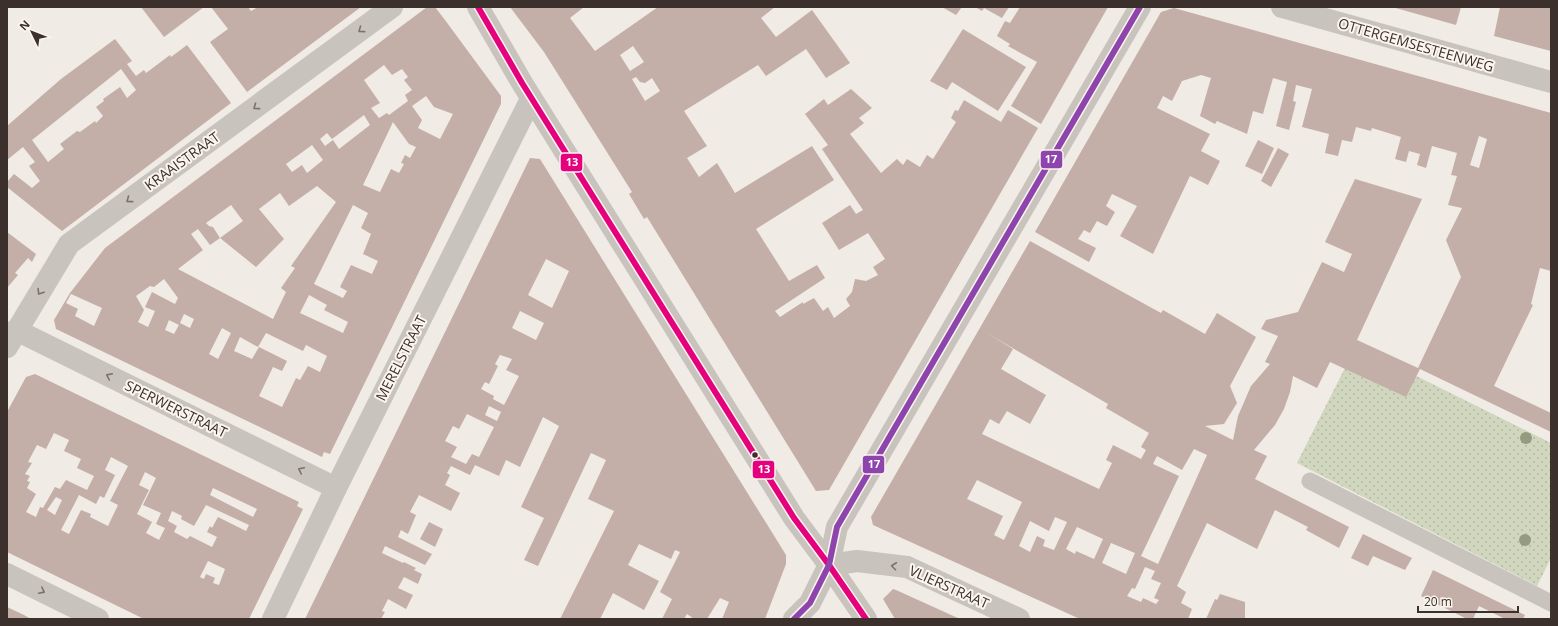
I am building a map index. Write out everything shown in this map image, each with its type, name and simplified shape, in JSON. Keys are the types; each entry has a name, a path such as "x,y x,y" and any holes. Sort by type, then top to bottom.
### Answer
{"street":[{"name":"KRAAISTRAAT","path":"12,338 69,244 392,7"},
{"path":"478,7 531,99 794,518 829,565 866,619"},
{"path":"794,619 810,603 829,565 837,527 1140,7"},
{"name":"OTTERGEMSESTEENWEG","path":"1282,7 1551,82"},
{"name":"MERELSTRAAT","path":"273,619 336,488 531,99"},
{"name":"SPERWERSTRAAT","path":"12,338 336,488"},
{"name":"VLIERSTRAAT","path":"829,565 857,561 907,568 1019,619"},
{"path":"7,574 98,619"}],"lane":[{"path":"1310,481 1551,603"}],"green space":[{"path":"1356,346 1551,443 1551,558 1537,586 1297,463"}],"building":[{"path":"141,7 204,7 164,37"},
{"path":"211,7 248,7 251,11 258,7 361,7 247,92 210,42 228,29"},
{"path":"427,7 435,7 501,96 501,104 330,454 324,452 322,457 56,329 54,320 70,293 105,248","holes":["384,65 392,75 402,69 408,77 404,80 412,90 405,95 408,101 389,115 387,113 379,118 371,108 380,103 364,80","426,96 434,107 453,114 440,139 418,128 422,120 412,106","364,115 370,125 339,149 333,140 325,146 320,139 327,133 332,139","393,122 409,144 416,147 410,158 405,155 401,163 404,164 399,173 391,169 380,192 363,185","312,145 323,160 307,173 302,165 292,172 286,164","317,186 336,202 291,266 295,268 281,288 286,292 273,319 178,269 203,250 191,234 198,229 210,245 220,238 256,267 284,239 259,209 280,193 289,206","231,205 243,221 220,238 213,227 206,223","353,205 368,213 361,228 371,234 363,254 378,261 372,274 351,265 340,287 347,291 343,298 314,284","164,279 178,298 175,304 152,292 145,307 155,311 148,327 138,322 144,310 136,296 150,286 154,287","71,294 102,308 94,326 75,316 78,309 66,303","309,295 327,305 324,310 348,322 343,333 300,313","184,314 194,319 190,328 180,323","169,320 179,325 174,334 165,330","222,328 231,333 218,359 209,354","266,333 303,351 306,345 327,356 320,372 308,366 300,380 296,378 282,407 259,396 273,367 282,371 287,361 259,347 252,359 234,351 240,337 258,347"]},
{"path":"510,7 584,7 570,18 595,51 658,7 775,7 761,18 776,37 812,10 850,63 826,78 806,49 766,76 758,65 684,111 707,146 687,158 699,177 717,163 735,193 812,146 834,180 756,229 789,281 817,265 825,278 775,311 780,317 803,302 803,304 814,298 823,311 828,307 834,318 850,306 846,299 852,292 855,279 866,281 878,275 873,267 885,259 868,233 839,250 822,223 850,205 856,214 863,210 822,149 828,145 805,114 824,99 828,105 851,89 872,108 859,118 864,123 850,134 881,173 897,159 903,165 907,159 920,167 927,155 933,159 956,122 951,118 955,110 958,111 964,100 1001,122 1008,110 1038,128 829,490 816,491 647,217 644,219 629,194 632,192 544,52","holes":["633,46 644,62 630,71 620,55","636,77 640,82 645,83 652,78 660,91 645,101 632,79"]},
{"path":"942,7 962,7 956,15"},
{"path":"975,7 1009,7 1002,18 984,8 982,11"},
{"path":"1020,7 1108,7 1041,124 1011,106 1037,62 1008,46 1010,44 997,36 1005,21 1010,23"},
{"path":"1392,7 1461,7 1456,25"},
{"path":"1500,7 1551,7 1551,51 1494,36"},
{"path":"1174,8 1551,113 1551,271 1540,268 1531,304 1533,305 1494,386 1551,413 1551,432 1420,369 1406,397 1330,362 1317,388 1293,376 1290,392 1284,409 1275,425 1254,450 1267,456 1255,479 1349,527 1339,548 1306,530 1308,527 1275,510 1257,549 1207,523 1177,586 1186,592 1181,603 1192,609 1188,619 1080,619 873,525 871,517 1030,241 1161,313 1163,310 1205,334 1217,313 1256,337 1230,386 1237,403 1224,424 1205,426 1233,440 1238,416 1251,386 1270,364 1265,362 1278,336 1261,329 1266,320 1298,312 1322,262 1344,272 1352,254 1325,242 1355,179 1422,199 1357,340 1418,368 1461,277 1446,240 1462,208 1448,205 1457,176 1451,175 1457,153 1432,146 1426,168 1417,165 1420,154 1409,151 1406,162 1395,159 1401,137 1372,128 1371,131 1356,127 1352,142 1342,140 1338,156 1325,153 1329,134 1302,127 1312,89 1296,85 1293,101 1296,102 1289,130 1276,126 1287,82 1273,78 1263,114 1253,111 1247,134 1217,121 1215,124 1200,116 1211,78 1201,75 1182,81 1172,101 1163,96 1157,108 1210,134 1201,151 1220,161 1208,185 1190,176 1153,254 1120,236 1137,206 1112,194 1106,206 1115,212 1107,226 1097,221 1090,233 1084,230 1078,239 1096,248 1089,262 1035,232 1161,12","holes":["1479,136 1487,139 1479,168 1470,165","987,333 1108,404 1106,408 1149,433 1141,447 1146,450 1141,459 1113,445 1106,460 1112,463 1099,489 982,434 990,419 999,424 1007,411 1030,424 1046,395 1001,369 1013,349","1194,449 1207,455 1158,564 1141,556 1179,476 1153,464 1157,456 1182,470","977,480 1022,502 1004,540 994,535 1003,516 967,499","1055,517 1067,522 1054,550 1043,546 1045,540 1037,536 1030,552 1019,546 1030,521 1049,531","1077,527 1103,539 1094,559 1076,551 1075,554 1066,549","1111,543 1135,553 1126,574 1102,563","1145,567 1155,571 1151,579 1161,583 1154,598 1159,600 1156,604 1143,598 1141,602 1127,596 1132,588 1135,589"]},
{"path":"963,29 1026,67 998,111 952,82 947,90 930,81"},
{"path":"115,39 132,61 127,64 136,76 144,70 146,73 170,55 171,57 187,45 231,103 62,231 7,187 7,182 14,174 32,188 40,181 29,166 35,162 23,147 7,160 7,126 61,79","holes":["121,69 136,90 127,98 120,87 103,99 104,101 96,107 103,116 96,123 95,121 80,132 77,131 60,144 64,149 48,162 32,140"]},
{"path":"1258,140 1274,148 1262,174 1245,166"},
{"path":"1278,148 1289,154 1271,187 1261,181"},
{"path":"530,158 540,159 786,555 786,564 765,619 722,619 729,602 720,598 707,619 694,619 687,614 684,619 662,619 672,599 660,592 680,552 675,550 671,559 639,544 628,565 659,581 644,610 613,593 600,619 560,619 614,511 588,499 606,460 591,453 538,566 524,560 544,518 521,507 559,426 543,417 520,467 506,460 499,476 475,465 470,475 451,466 447,473 450,475 445,485 460,493 451,511 419,495 410,512 416,515 408,534 401,530 398,537 432,554 425,565 385,546 382,553 416,568 414,570 422,574 418,584 404,577 398,588 413,595 406,609 388,599 382,611 385,612 381,619 305,619","holes":["546,259 569,271 552,308 528,295","520,311 544,323 536,340 512,328","500,355 512,359 506,370 519,376 504,405 493,399 494,396 481,389 485,382 489,384 498,366 495,364","489,406 501,412 497,421 485,415","467,414 494,427 479,457 472,454 466,464 451,457 457,447 445,441 453,426 459,429"]},
{"path":"7,232 36,254 32,262 28,258 15,273 18,275 7,288"},
{"path":"35,374 299,502 297,506 303,509 249,619 144,619 7,552 7,412 26,377","holes":["54,433 69,440 64,451 81,459 77,468 94,476 87,490 66,480 60,489 55,487 43,508 40,507 36,517 26,512 36,494 27,488 30,482 27,481 30,476 25,474 32,463 28,462 37,445 46,449","111,457 128,466 110,501 118,505 108,526 90,517 91,514 81,510 69,534 61,530 79,495 96,504 100,496 104,498 115,475 105,470","145,472 156,478 143,505 161,513 156,524 165,528 159,540 146,533 152,522 137,514 149,490 139,485","213,488 257,509 253,517 210,495","56,497 62,500 55,515 47,510","206,505 249,525 246,531 218,517 212,528 210,526 207,532 217,537 212,547 190,536 187,539 174,532 177,526 168,521 172,511 182,516 181,519 194,526","208,561 225,569 219,585 213,583 215,578 206,574 204,579 200,577"]},
{"path":"429,522 443,529 435,547 420,539"},
{"path":"1363,534 1412,558 1405,570 1373,556 1368,566 1351,558"},
{"path":"1433,570 1525,615 1523,619 1505,619 1479,606 1473,619 1467,619 1421,596"},
{"path":"893,589 960,619 895,619 883,599"},
{"path":"1220,594 1245,602 1245,619 1206,619 1215,599 1217,600"},
{"path":"7,607 24,615 31,619 7,619"}],"transit line":[{"name":"13","path":"478,7 522,83 794,518 829,565 866,619"},
{"name":"17","path":"794,619 810,603 829,565 837,527 1140,7"}]}
